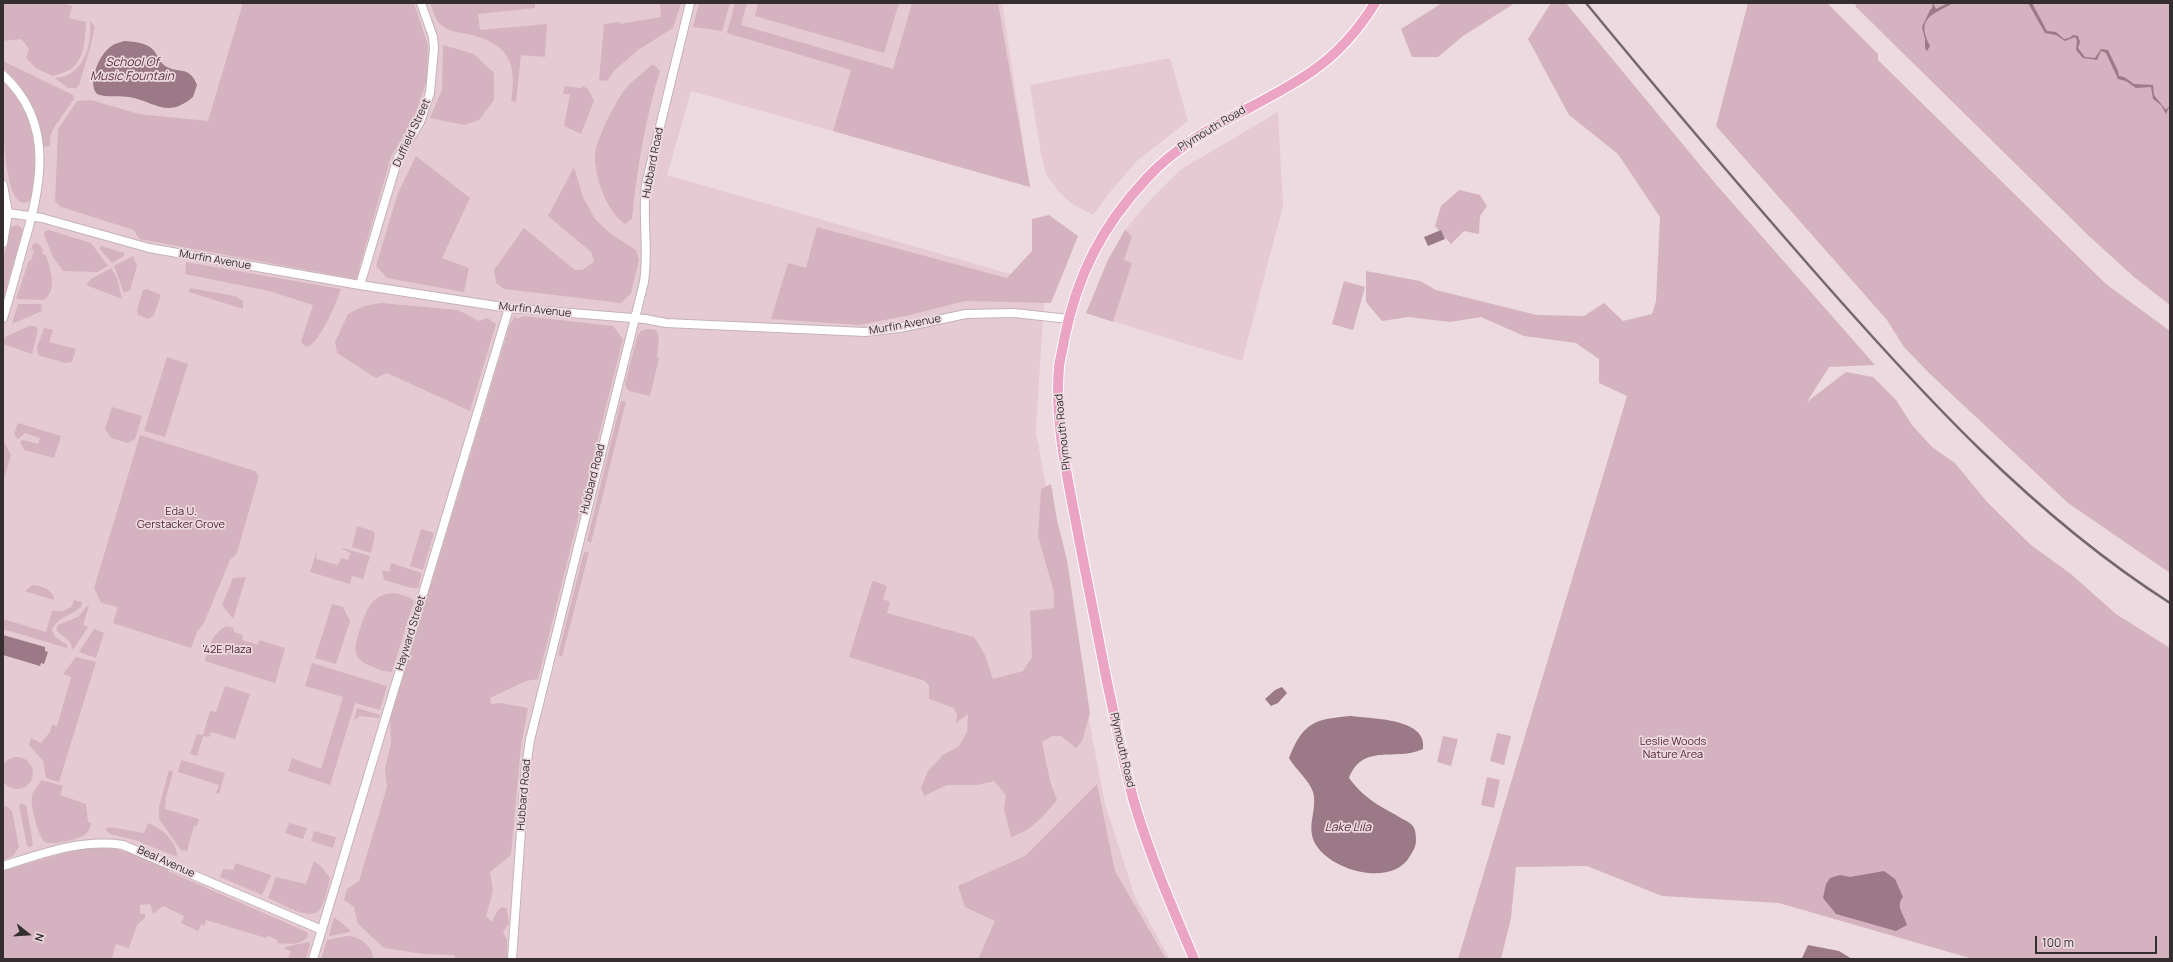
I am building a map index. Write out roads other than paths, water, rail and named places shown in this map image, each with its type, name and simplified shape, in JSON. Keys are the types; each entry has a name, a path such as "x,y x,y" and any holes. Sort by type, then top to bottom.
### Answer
{"main road":[{"name":"Plymouth Road","path":"1194,959 1155,865 1135,804 1122,754 1091,603 1066,468 1058,409 1059,364 1069,318 1085,269 1102,235 1117,212 1154,169 1195,138 1314,70 1366,19 1375,3"}],"street":[{"name":"Duffield Street","path":"360,285 398,158 420,122 430,93 434,48 433,37 421,3"},
{"name":"Hubbard Road","path":"512,959 525,774 530,740 646,269 644,211 648,178 690,3"},
{"path":"3,75 26,104 33,117 39,141 41,168 33,216 3,318"},
{"path":"3,185 8,213 3,243"},
{"name":"Murfin Avenue","path":"8,213 33,216 149,248 360,285 509,308 666,323 865,332 899,328 966,314 1014,313 1069,318"},
{"name":"Hayward Street","path":"313,959 509,308"},
{"name":"Beal Avenue","path":"3,866 76,845 95,842 123,845 176,866 322,930"}],"water":[{"path":"1933,3 1936,9 1948,3 1953,3 1933,14 1925,23 1924,29 1930,46 1927,51 1925,48 1925,39 1922,27"},
{"path":"2028,3 2032,3 2047,31 2056,32 2064,39 2073,35 2078,36 2080,42 2078,48 2085,57 2095,58 2101,49 2108,50 2119,76 2124,77 2134,84 2153,85 2154,95 2166,110 2170,105 2166,114 2161,105 2153,99 2151,87 2136,88 2126,81 2118,79 2106,53 2101,51 2097,60 2083,58 2076,50 2077,40 2075,37 2065,41 2056,35 2045,33"},
{"name":"School Of Music Fountain","path":"124,41 141,43 149,46 164,65 190,74 197,85 193,97 184,104 168,108 129,97 105,96 97,94 93,83 98,63 105,52 116,44"},
{"path":"1441,230 1445,239 1428,246 1424,237"},
{"path":"3,635 45,647 45,651 48,652 44,664 41,663 40,666 3,655"},
{"path":"1282,687 1287,693 1278,703 1271,706 1265,699 1275,690"},
{"name":"Lake Lila","path":"1351,716 1397,722 1417,731 1422,739 1423,749 1413,753 1371,756 1363,760 1355,767 1349,778 1370,800 1408,822 1412,825 1416,833 1415,846 1410,856 1402,866 1391,871 1377,873 1349,869 1335,862 1324,854 1316,845 1313,838 1313,792 1309,783 1289,758 1300,737 1305,730 1312,725 1319,721"},
{"path":"1884,871 1895,879 1903,897 1900,907 1907,925 1896,931 1836,914 1823,898 1826,884 1830,878 1840,875 1850,877"},
{"path":"1808,945 1839,951 1852,959 1804,959 1802,958"}],"railway":[{"path":"1586,3 1784,237 1853,316 1937,406 2025,491 2071,531 2119,568 2170,603"}],"park label":[{"name":"Eda U. Gerstacker Grove","path":"181,518"},
{"name":"'42E Plaza","path":"227,650"},
{"name":"Leslie Woods Nature Area","path":"1673,748"}]}
